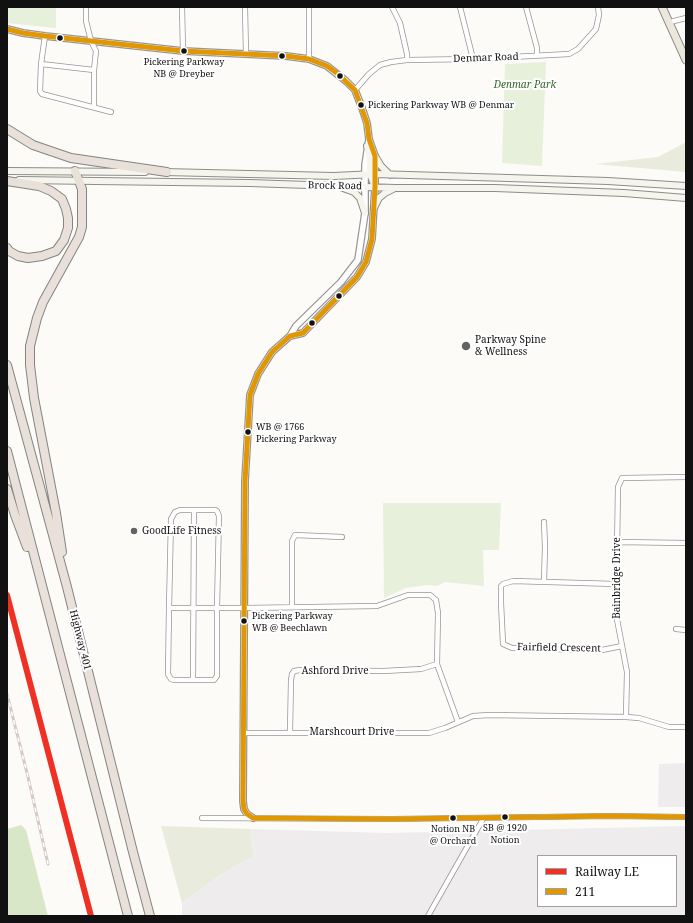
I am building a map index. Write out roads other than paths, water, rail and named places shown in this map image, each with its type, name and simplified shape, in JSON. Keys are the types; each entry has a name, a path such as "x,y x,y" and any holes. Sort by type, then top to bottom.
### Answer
{"highway":[{"path":"7,129 33,145 71,158 167,172"},
{"path":"67,587 56,513 34,398 30,365 30,346 37,318 43,302 79,237 82,227 82,189 75,171"},
{"path":"7,180 39,186 51,190 62,200 68,218 68,228 64,240 56,251 42,256 28,258 18,256 9,251 7,248"},
{"name":"Highway 401","path":"7,365 67,587 132,852 150,916"},
{"path":"7,451 128,916"},
{"path":"7,489 14,515 42,583"}],"main road":[{"path":"662,7 686,60"},
{"path":"368,142 370,154 370,174 375,187"},
{"path":"375,156 381,166 390,175"},
{"name":"Brock Road","path":"7,171 167,172 334,176 370,174 608,181 686,186"},
{"path":"495,188 496,178"},
{"name":"Brock Road","path":"7,180 79,180 364,186 395,188 495,188 638,194 686,198"},
{"path":"340,186 354,192 360,198 365,213"},
{"path":"374,208 379,198 384,193 395,188"}],"street":[{"path":"86,7 86,20 91,41 96,51 94,70 94,107"},
{"path":"182,7 183,51"},
{"path":"245,7 246,54"},
{"path":"309,7 309,59"},
{"path":"392,7 400,23 407,60"},
{"path":"460,7 473,59"},
{"path":"526,7 537,48 537,56"},
{"name":"Denmar Road","path":"355,90 369,74 380,65 391,62 407,60 473,59 569,54 578,49 596,29 599,15 598,7"},
{"path":"670,22 686,18"},
{"path":"7,29 45,36 183,51 286,56 309,59 327,66 355,90 367,122 368,142 375,156 370,174 364,186 365,213 358,260 341,282 296,326 290,336 272,352 258,374 250,395 245,481 243,801 244,809 247,814 253,818"},
{"path":"45,36 41,64 40,91 42,94 111,112"},
{"path":"41,64 94,70"},
{"path":"290,336 303,333 357,277 366,262 372,239 375,187"},
{"path":"323,301 329,306"},
{"name":"Bainbridge Drive","path":"626,717 627,672 616,614 618,487 622,478 686,477"},
{"path":"180,510 215,510 219,516 217,676 214,680 171,679 168,674 169,608 171,520 175,512 180,510"},
{"path":"193,680 194,510"},
{"path":"544,522 544,581"},
{"path":"292,607 292,541 295,535 342,537"},
{"path":"617,542 686,543"},
{"name":"Fairfield Crescent","path":"616,584 513,581 501,586 503,644 512,648 583,650 602,650 622,646"},
{"path":"169,608 377,606 408,595 430,595 436,600 438,613 437,664 458,722 473,716 489,715 626,717 639,718 669,727 686,727"},
{"path":"676,630 686,630"},
{"name":"Ashford Drive","path":"290,732 291,680 294,671 384,671 421,669 437,664"},
{"name":"Marshcourt Drive","path":"244,733 429,733 458,722"},
{"path":"202,818 482,819 611,816 686,817"},
{"path":"428,916 482,819"}],"railway":[{"path":"7,694 48,864"}],"rail line":[{"name":"LE","path":"7,595 91,916"}],"place":[{"name":"Pickering Parkway NB @ Dreyber","path":"184,51"},
{"name":"Pickering Parkway WB @ Denmar","path":"361,105"},
{"name":"Parkway Spine & Wellness","path":"466,346"},
{"name":"WB @ 1766 Pickering Parkway","path":"248,432"},
{"name":"GoodLife Fitness","path":"134,531"},
{"name":"Pickering Parkway WB @ Beechlawn","path":"244,621"},
{"name":"SB @ 1920 Notion","path":"505,817"},
{"name":"Notion NB @ Orchard","path":"453,818"}],"park label":[{"name":"Denmar Park","path":"525,85"}]}
